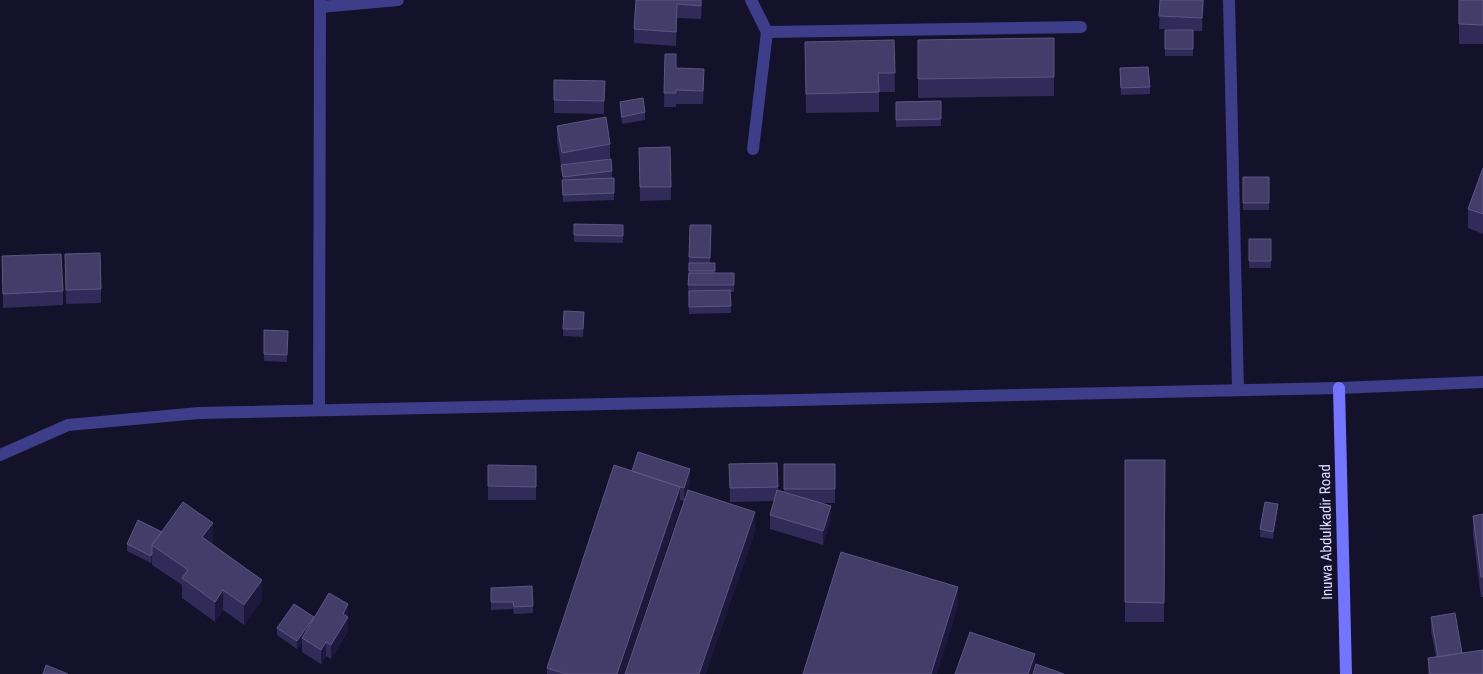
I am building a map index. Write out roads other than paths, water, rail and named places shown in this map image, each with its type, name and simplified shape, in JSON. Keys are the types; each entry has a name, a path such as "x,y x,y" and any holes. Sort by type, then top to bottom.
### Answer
{"main road":[{"name":"Inuwa Abdulkadir Road","path":"1339,388 1346,674"}],"street":[{"path":"319,410 320,3 398,0"},
{"path":"751,0 767,32 753,149"},
{"path":"1229,0 1238,390"},
{"path":"767,32 1081,27"},
{"path":"0,455 68,426 199,413 1339,388 1483,382"}]}
